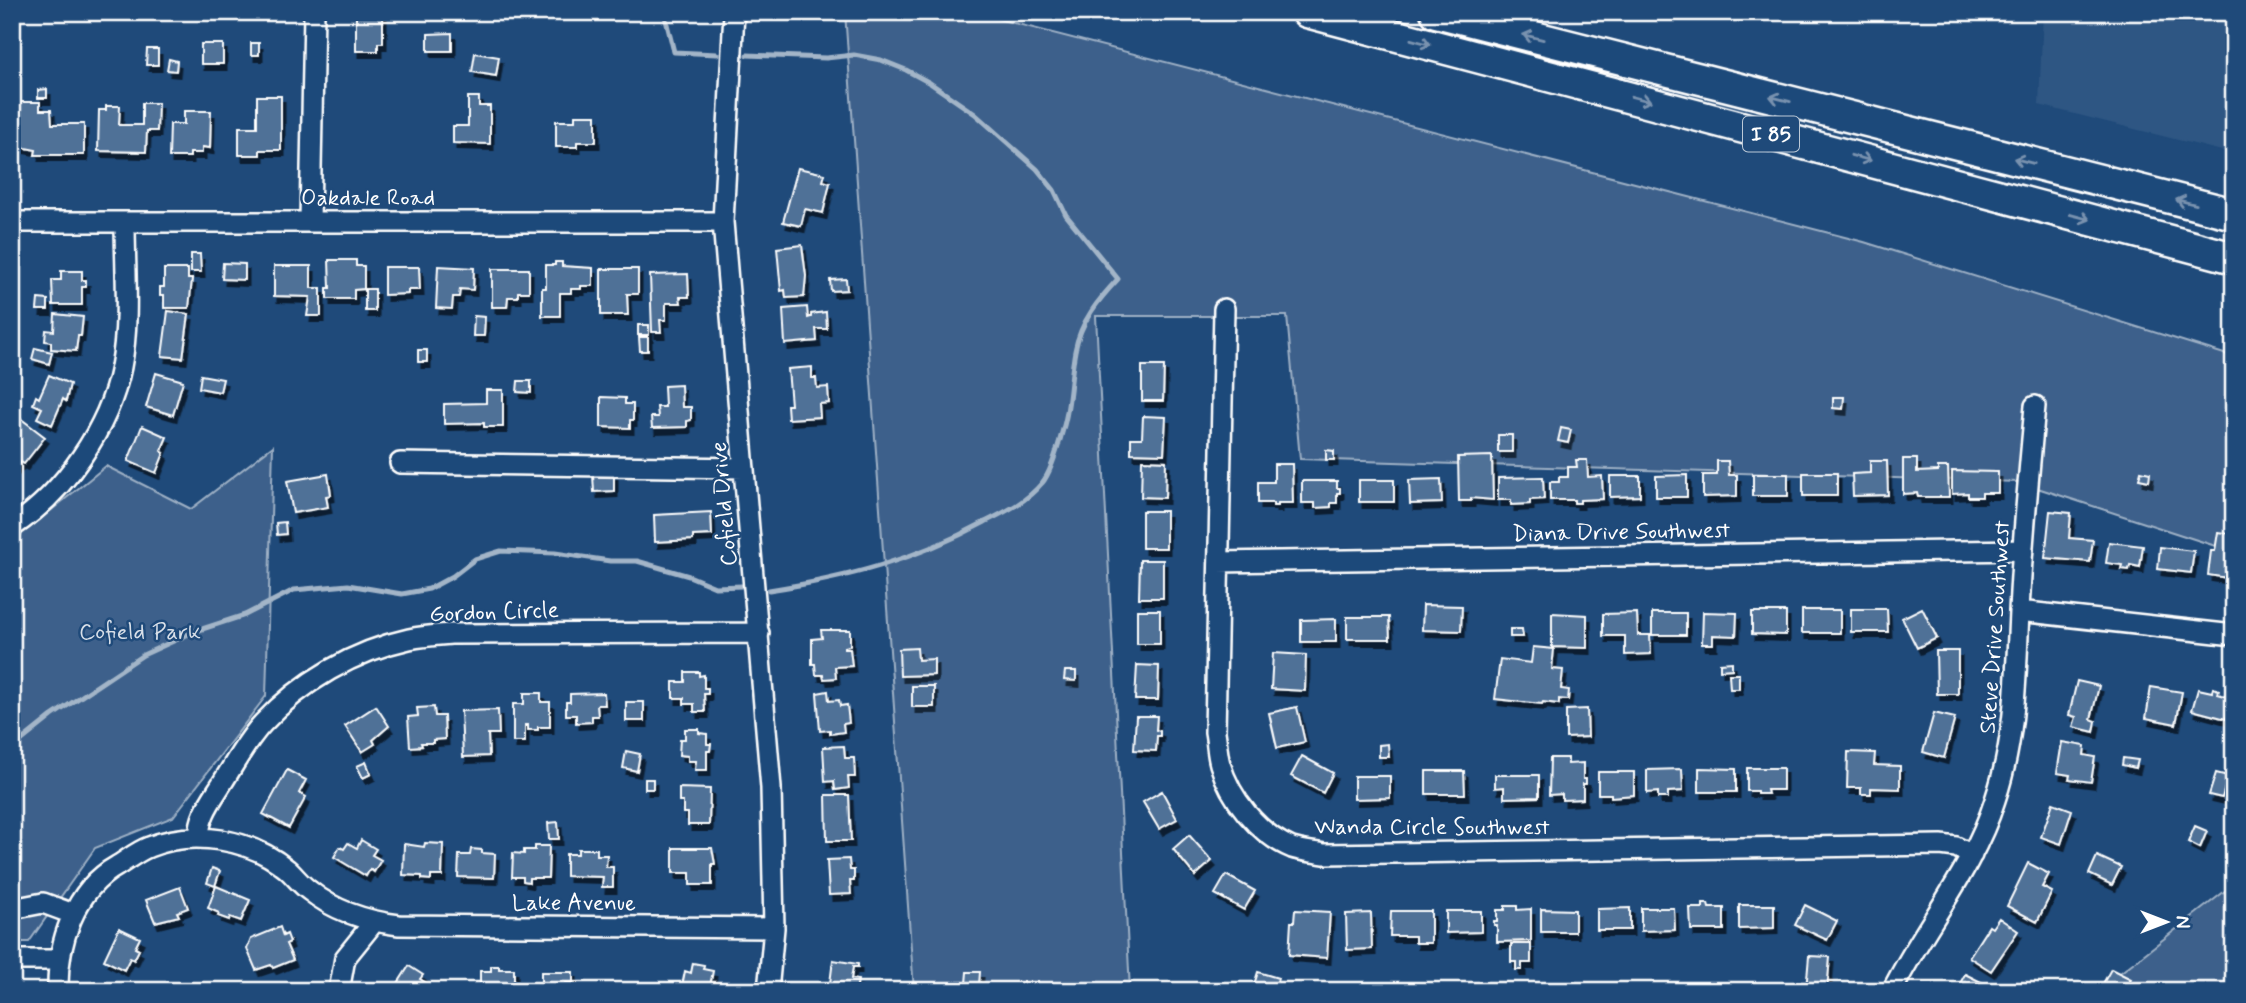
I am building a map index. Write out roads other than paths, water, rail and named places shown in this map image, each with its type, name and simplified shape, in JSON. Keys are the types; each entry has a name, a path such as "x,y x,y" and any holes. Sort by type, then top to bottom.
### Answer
{"highway":[{"name":"I 85","path":"1307,12 2234,258"},
{"name":"I 85","path":"1436,12 2234,214"}],"street":[{"path":"310,221 314,12"},
{"name":"Cofield Drive","path":"734,12 723,222 771,788 774,928 768,991"},
{"name":"Oakdale Road","path":"12,222 723,222"},
{"path":"12,527 55,492 74,468 104,417 121,369 125,332 125,223"},
{"name":"Wanda Circle Southwest","path":"1224,309 1216,732 1219,762 1229,787 1244,809 1267,833 1293,848 1324,854 1941,845 1956,847 1972,855"},
{"name":"Steve Drive Southwest","path":"1892,991 1972,855 1995,802 2010,746 2016,699 2019,611 2035,406"},
{"path":"400,463 744,468"},
{"name":"Diana Drive Southwest","path":"1219,562 2023,550"},
{"path":"2019,611 2234,635"},
{"name":"Gordon Circle","path":"200,838 198,830 205,811 241,752 264,723 312,680 370,650 410,639 452,634 759,634"},
{"name":"Lake Avenue","path":"58,991 58,960 74,914 86,893 107,872 149,847 173,840 200,838 234,842 261,853 286,868 309,891 327,903 374,922 398,925 774,928"},
{"path":"12,909 43,904 74,914"},
{"path":"339,991 345,958 374,922"},
{"path":"12,960 58,960"}],"waterway":[{"path":"664,12 674,52 717,54"},
{"path":"747,55 826,58 854,55 881,60 930,83 975,114 1037,169 1054,190 1066,215 1118,279 1097,303 1081,330 1075,351 1066,419 1052,465 1036,490 1008,510 933,547 880,566 826,580 769,590"},
{"path":"12,748 52,716 143,655 193,632 245,615 294,590 348,585 402,594 429,589 453,576 475,559 501,551 637,561 689,576 715,587 742,586"}],"park label":[{"name":"Cofield Park","path":"140,631"}]}
